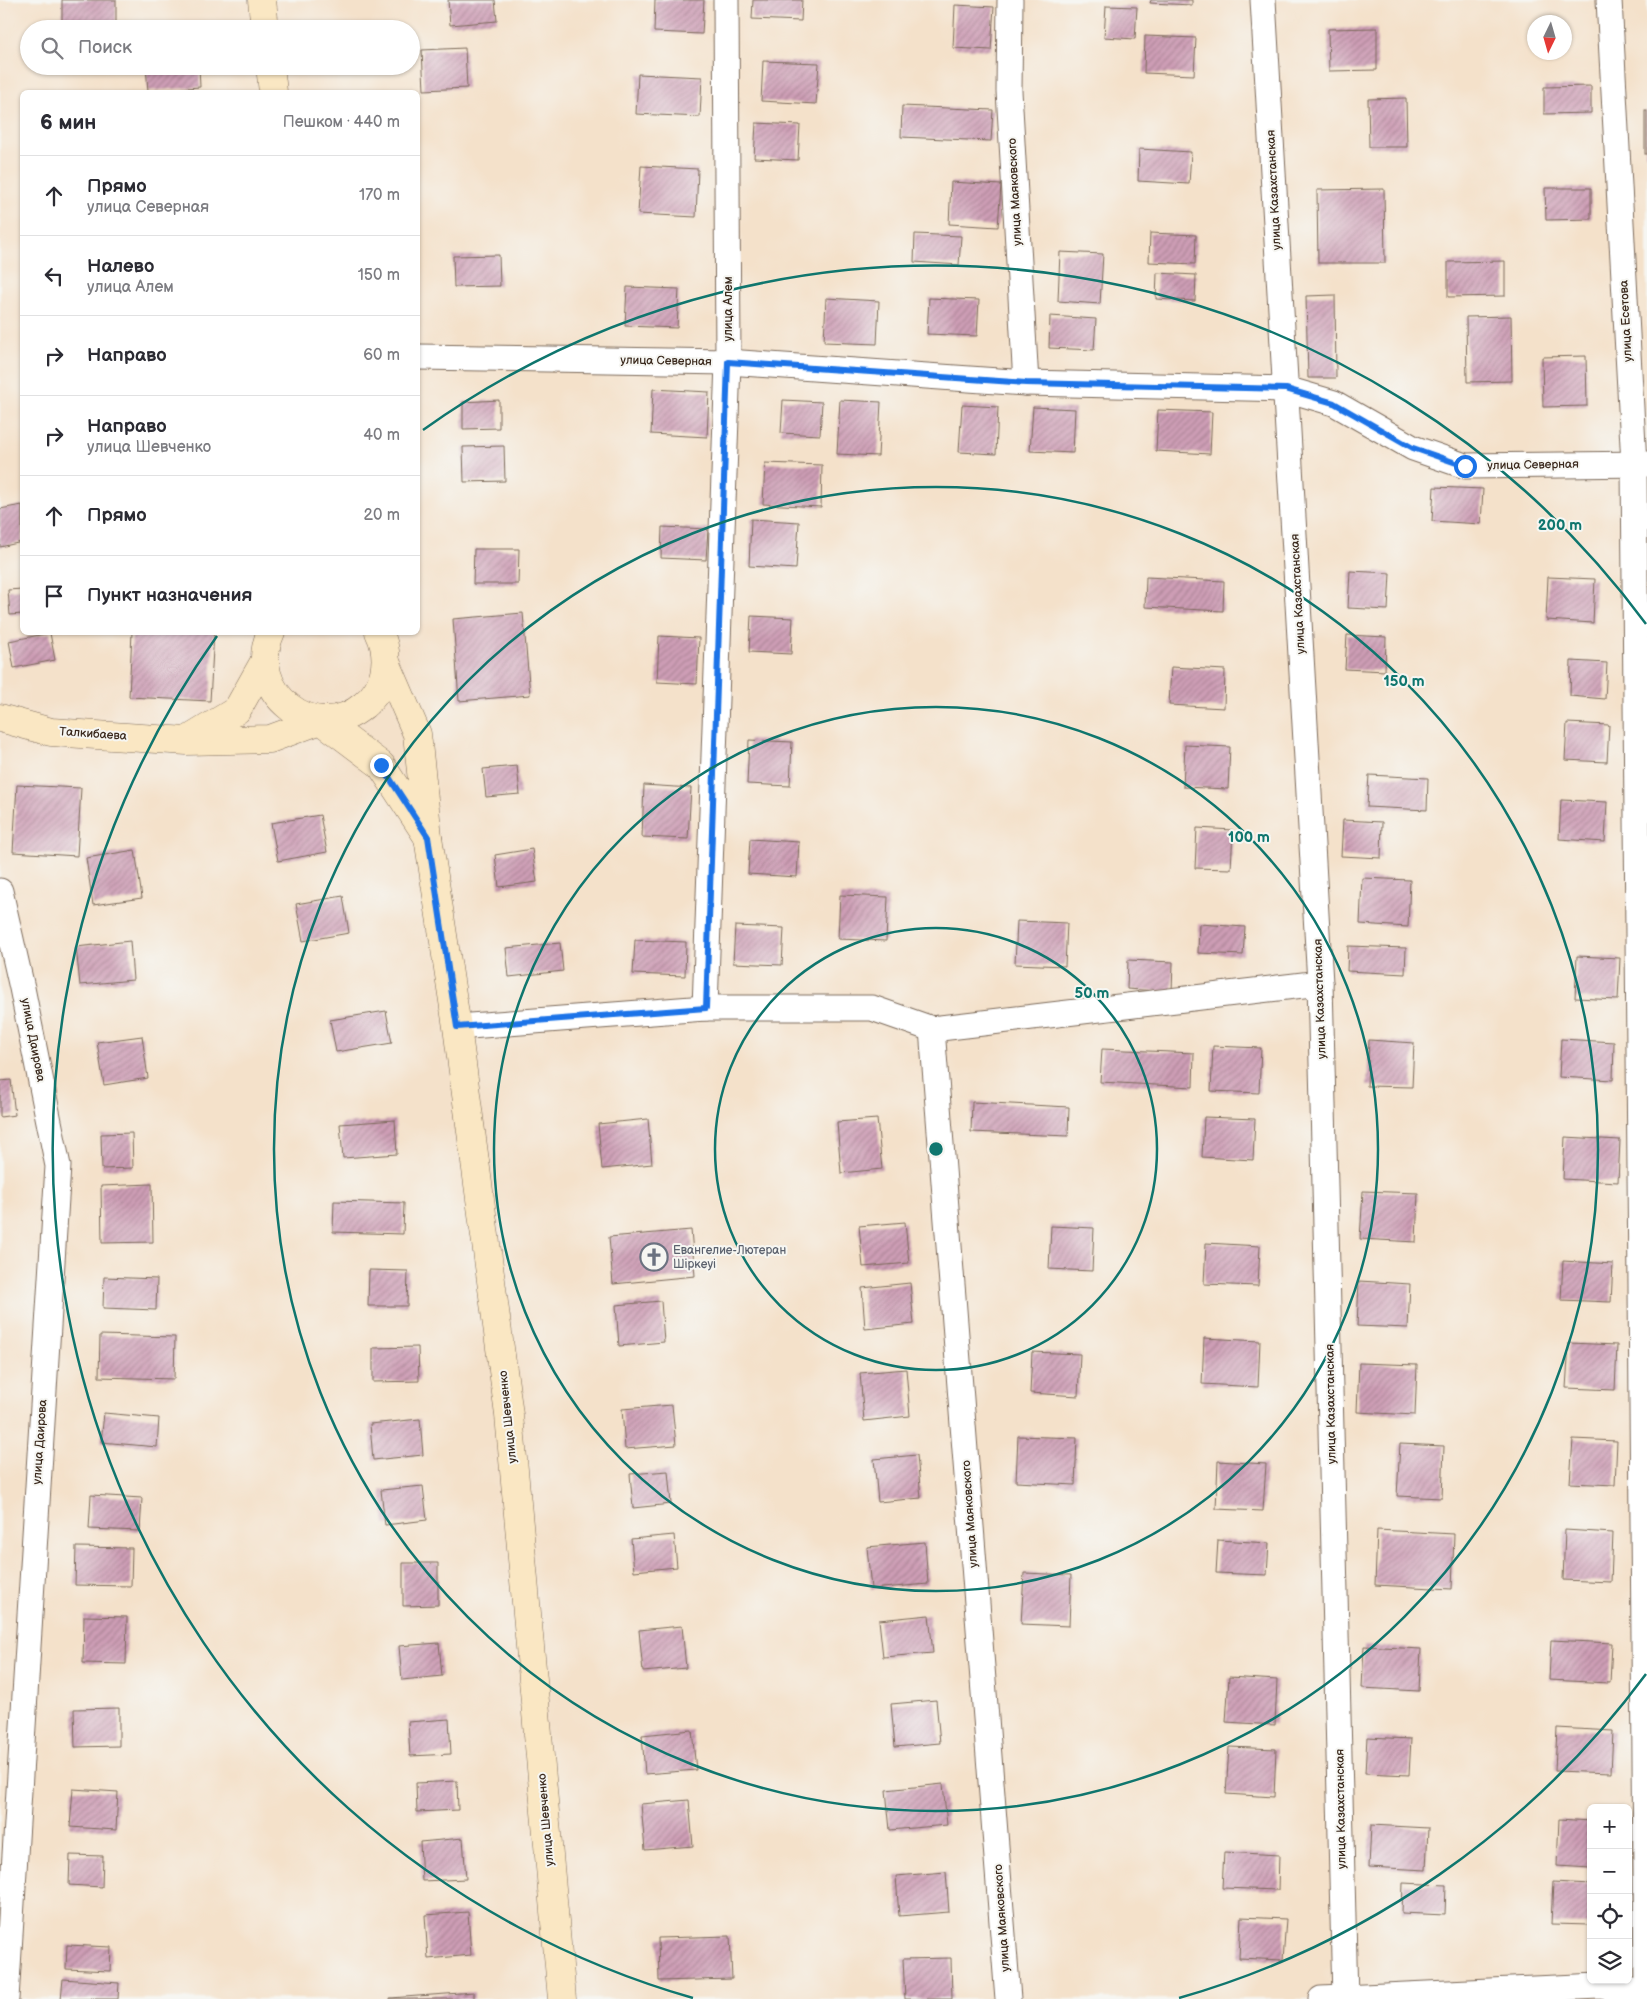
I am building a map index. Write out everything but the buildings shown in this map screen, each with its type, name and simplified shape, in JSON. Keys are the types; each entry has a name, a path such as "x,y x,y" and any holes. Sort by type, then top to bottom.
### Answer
{"street":[{"path":"262,0 264,20"},
{"name":"улица Алем","path":"706,1008 728,362 726,0"},
{"name":"улица Маяковского","path":"1010,0 1009,91 1026,383"},
{"name":"улица Казахстанская","path":"1263,0 1320,983 1345,1998"},
{"name":"улица Есетова","path":"1609,0 1641,464 1647,1993"},
{"path":"271,75 273,90"},
{"name":"улица Северная","path":"420,358 728,362 1026,383 1286,389 1334,403 1413,448 1465,466 1641,464"},
{"path":"270,635 265,650 264,662 267,678 276,694 288,707 304,716 321,720 381,765 428,837"},
{"name":"улица Шевченко","path":"380,635 385,649 386,662 417,734 428,837 457,1027 508,1415 562,1999"},
{"path":"187,741 237,710 264,662"},
{"name":"Талкибаева","path":"0,718 51,732 187,741 270,739 321,720 340,718 358,711 372,698 382,681 386,662"},
{"name":"улица Даирова","path":"0,891 22,988 58,1166 6,1999"},
{"path":"457,1027 706,1008 872,1008 932,1029 1320,983"},
{"name":"улица Маяковского","path":"932,1029 1008,1999"},
{"path":"1321,1999 1599,1986 1647,1993"}],"place":[{"name":"Евангелие-Лютеран Шіркеуі","path":"654,1257"}],"route":[{"path":"381,765 428,837 457,1027 706,1008 728,362 1026,383 1286,389 1334,403 1413,448 1465,466"}]}
